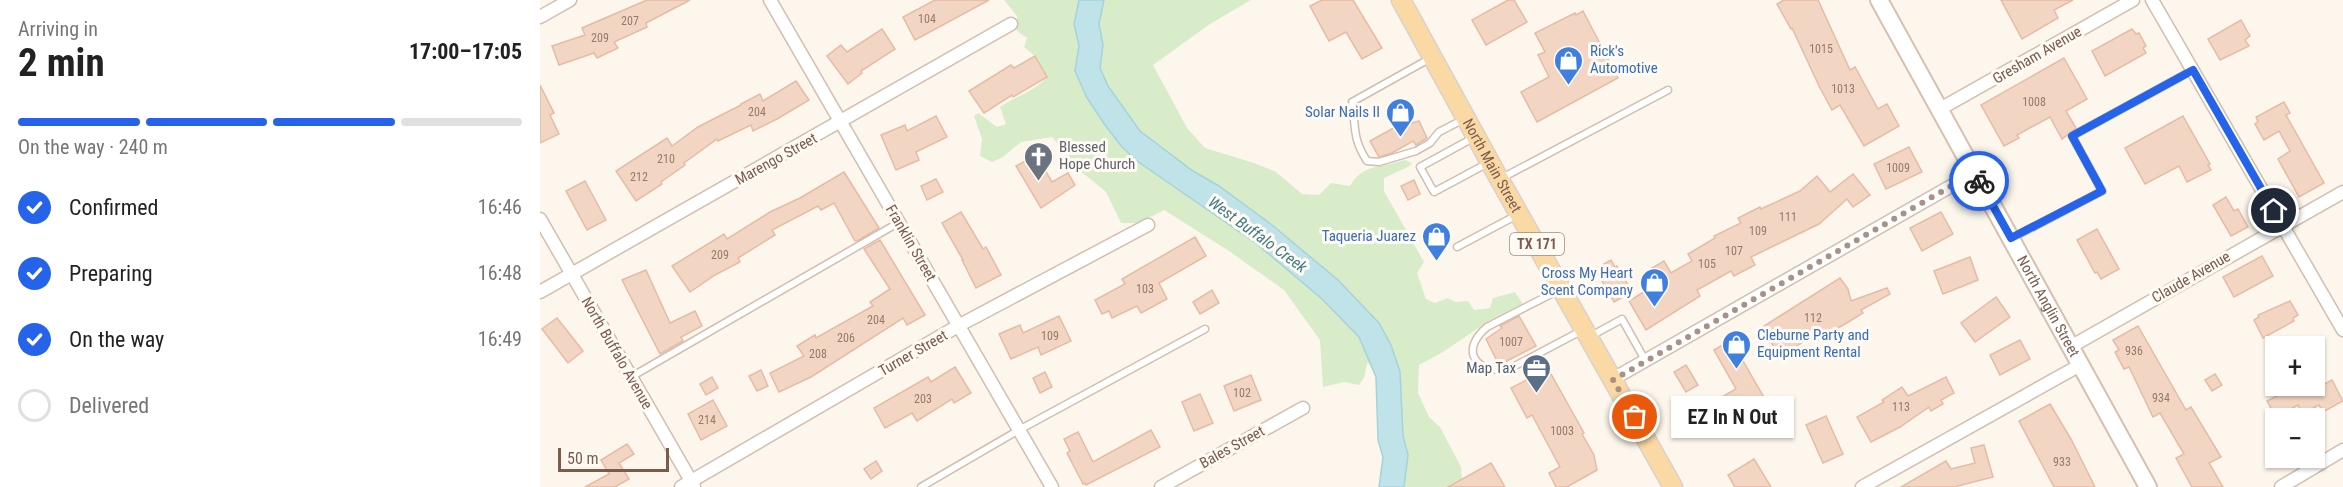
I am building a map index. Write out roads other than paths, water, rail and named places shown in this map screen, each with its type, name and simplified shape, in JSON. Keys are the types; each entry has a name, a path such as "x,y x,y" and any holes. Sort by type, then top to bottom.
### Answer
{"main road":[{"name":"North Main Street","path":"1401,0 1613,380 1667,485"}],"street":[{"path":"540,17 570,0"},
{"name":"Franklin Street","path":"771,0 1052,487"},
{"name":"North Anglin Street","path":"1879,0 2148,487"},
{"name":"Gresham Avenue","path":"1940,109 2133,0"},
{"path":"2152,0 2343,330"},
{"name":"Marengo Street","path":"540,292 1011,24"},
{"path":"1613,380 1974,173"},
{"name":"Claude Avenue","path":"2072,346 2343,192"},
{"name":"North Buffalo Avenue","path":"540,219 631,377 689,485"},
{"name":"Turner Street","path":"689,485 958,326 1148,225"},
{"path":"1862,487 2082,364"},
{"name":"Bales Street","path":"1161,487 1303,408"},
{"path":"2281,487 2343,450"}],"lane":[{"path":"1432,57 1352,102 1355,118 1354,132 1358,147 1367,161 1379,162 1416,151 1430,143 1439,132 1466,118"},
{"path":"2011,238 2102,191 2072,136 2193,70"},
{"path":"1499,179 1668,90"},
{"path":"1476,136 1420,167 1434,192 1490,162"},
{"path":"1457,247 1519,214"},
{"path":"631,377 899,222"},
{"path":"1562,289 1487,327 1478,335 1474,345 1474,358 1481,367 1494,371 1507,370 1623,319 1645,361"},
{"path":"921,487 1019,430 1205,329"}],"water":[{"name":"West Buffalo Creek","path":"1079,0 1104,0 1099,24 1103,45 1100,68 1108,86 1140,131 1193,171 1219,186 1272,225 1338,280 1379,323 1391,345 1400,372 1403,436 1408,455 1404,487 1379,487 1383,457 1378,440 1376,377 1359,337 1322,299 1257,244 1137,161 1122,147 1105,125 1087,98 1075,71 1079,46 1074,24"}],"place":[{"name":"Rick's Automotive","path":"1569,86"},
{"name":"Solar Nails II","path":"1401,138"},
{"name":"Blessed Hope Church","path":"1038,182"},
{"name":"Taqueria Juarez","path":"1437,262"},
{"name":"Cross My Heart Scent Company","path":"1654,308"},
{"name":"Cleburne Party and Equipment Rental","path":"1736,370"},
{"name":"Map Tax","path":"1537,394"},
{"name":"EZ In N Out","path":"1635,417"}]}
